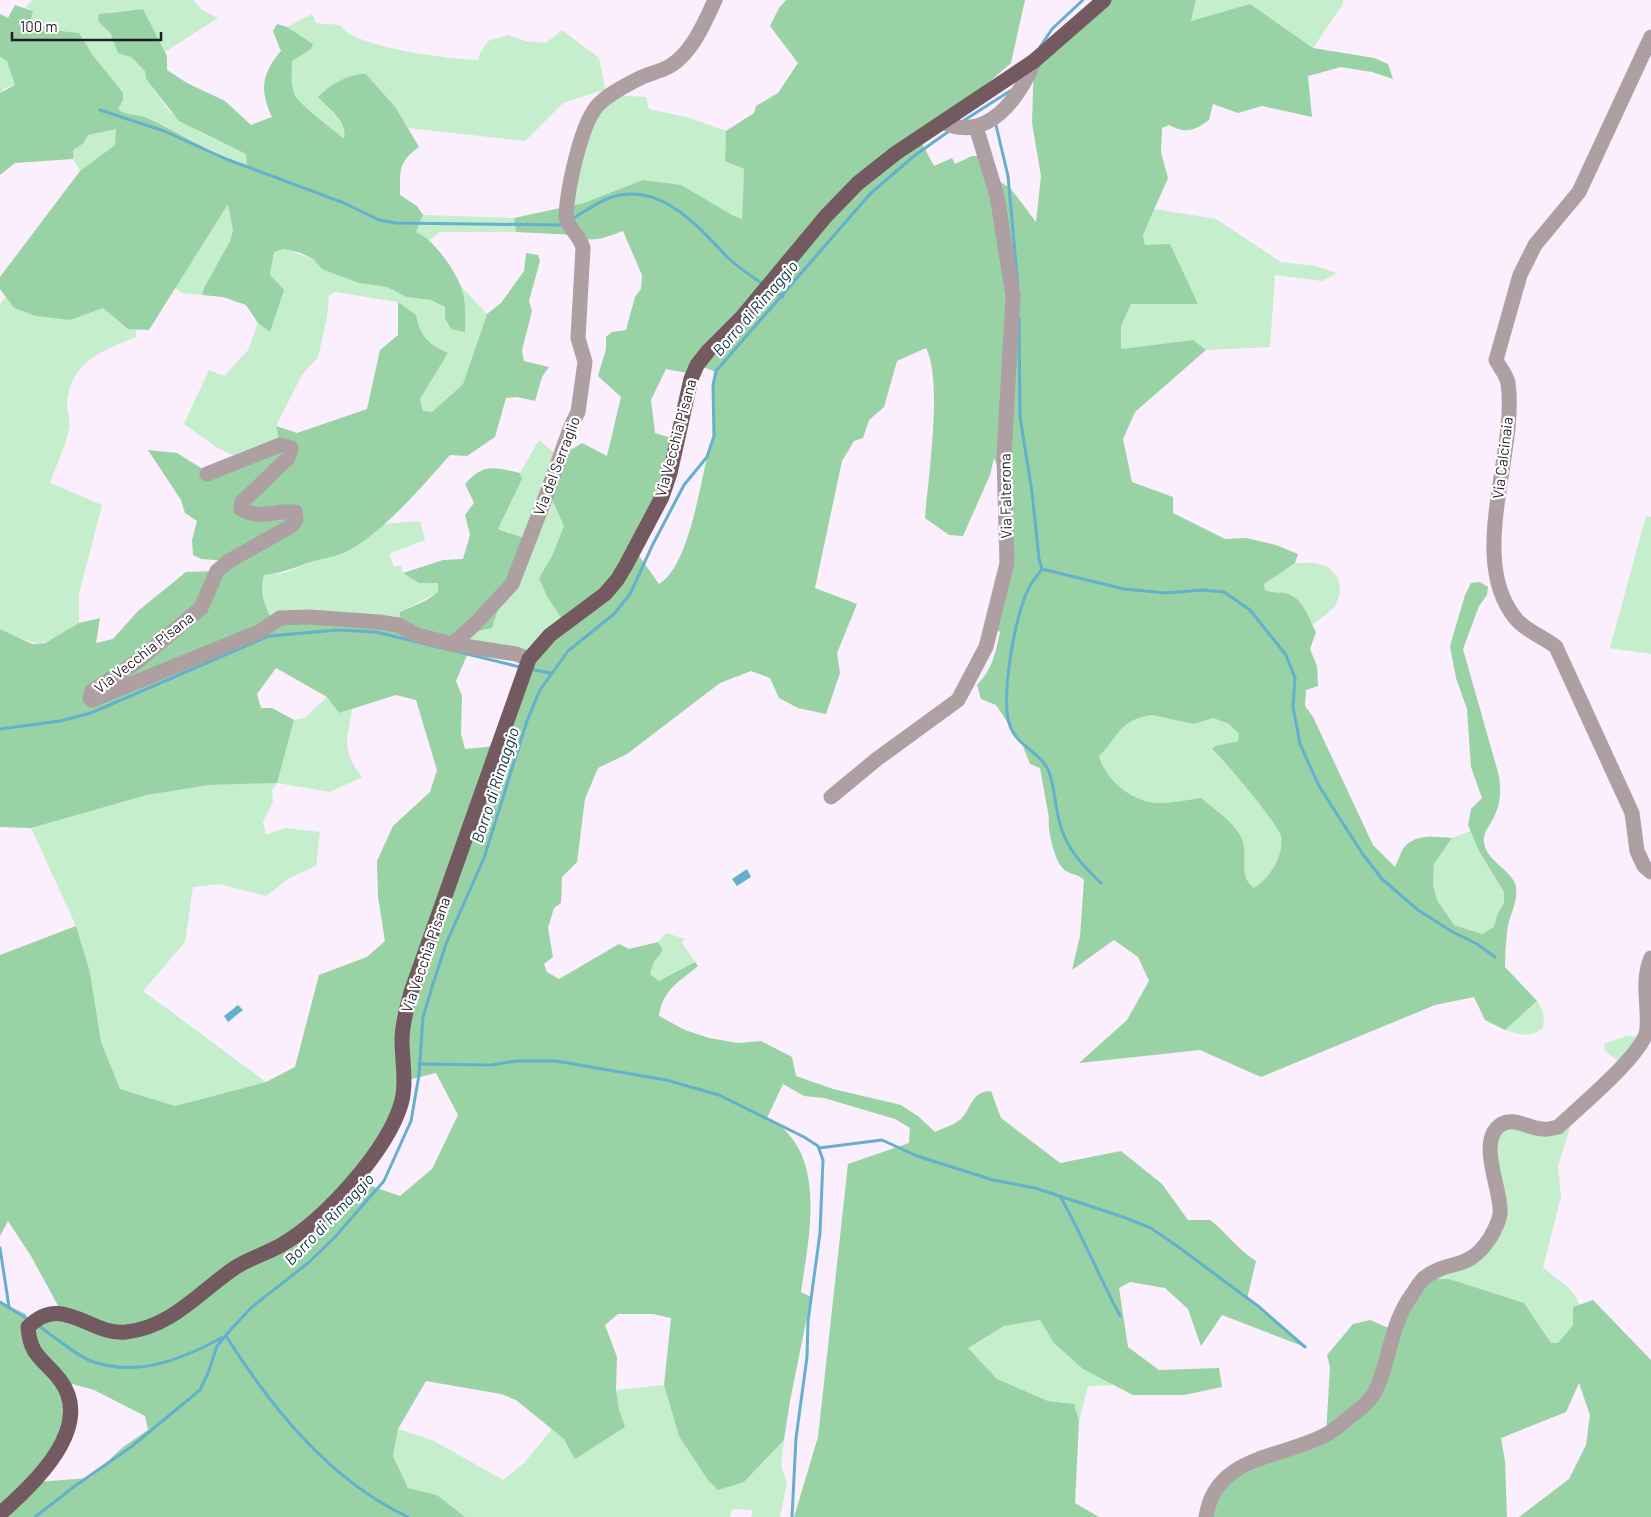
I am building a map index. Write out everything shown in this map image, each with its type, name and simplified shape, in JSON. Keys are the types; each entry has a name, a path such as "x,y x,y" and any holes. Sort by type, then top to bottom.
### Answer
{"main road":[{"name":"Via Vecchia Pisana","path":"0,1514 42,1475 58,1451 71,1415 70,1398 60,1380 29,1344 28,1327 35,1320 46,1314 62,1313 107,1331 124,1332 142,1330 162,1322 196,1300 236,1267 282,1245 305,1229 353,1182 381,1143 402,1104 402,1038 404,1018 411,992 529,658 550,635 605,594 626,566 662,498 670,473 691,379 698,365 742,317 846,195 896,153 1034,61 1104,0"}],"street":[{"name":"Via del Serraglio","path":"452,644 473,626 512,584 543,504 570,426 578,412 585,362 578,338 583,248 581,238 567,222 585,127 591,114 599,104 641,77 676,62 692,44 715,0"},
{"name":"Via Calcinaia","path":"1651,37 1579,192 1535,245 1520,275 1496,360 1506,375 1509,414 1495,527 1496,571 1506,606 1517,620 1539,638 1556,647 1632,813 1636,831 1637,851 1644,866 1651,872"},
{"name":"Via Vecchia Pisana","path":"976,127 990,120 1013,102 1027,81 1034,61"},
{"path":"944,122 961,128 976,127"},
{"name":"Via Falterona","path":"831,797 877,759 958,700 986,647 1007,562 1004,455 1013,296 997,196 976,127"},
{"name":"Via Vecchia Pisana","path":"207,474 280,445 291,448 288,458 242,502 241,508 263,516 285,511 295,512 296,520 292,526 229,561 217,571 201,608 138,661 92,692 90,698 92,700 261,630 280,618 309,617 398,625 418,635 452,644 516,654 529,658"},
{"path":"1206,1517 1207,1509 1219,1486 1240,1466 1326,1434 1364,1406 1374,1392 1393,1330 1406,1302 1423,1279 1440,1270 1469,1261 1482,1251 1494,1231 1500,1214 1499,1197 1491,1171 1491,1146 1495,1131 1500,1125 1508,1122 1542,1130 1558,1127 1639,1048 1647,1029 1644,990 1651,958"}],"green space":[{"path":"33,0 193,0 202,10 218,18 165,52 143,9 109,12 98,21 111,34 118,52 131,57 145,71 146,79 170,112 200,132 247,154 248,168 168,128 152,121 126,114 118,109 123,100 122,93 92,54 79,33 52,30 31,20 33,11 25,7"},
{"path":"786,0 1025,0 1011,63 943,122 919,138 934,166 952,158 955,164 972,156 986,156 992,176 1011,189 1036,222 1041,176 1032,123 1034,61 1104,0 1196,0 1191,21 1250,4 1313,48 1374,58 1388,64 1393,79 1372,72 1341,67 1308,76 1312,117 1262,106 1238,113 1213,104 1209,120 1199,127 1190,130 1180,130 1169,125 1162,128 1161,152 1168,178 1143,235 1145,245 1170,244 1198,304 1131,304 1121,326 1121,349 1193,340 1206,350 1135,412 1123,439 1132,482 1173,497 1173,513 1225,539 1246,538 1276,545 1298,554 1295,563 1264,584 1265,590 1288,594 1298,600 1302,604 1316,632 1310,649 1317,666 1318,686 1306,690 1305,706 1313,717 1373,845 1395,867 1403,849 1413,840 1426,837 1452,838 1434,864 1433,885 1437,900 1454,925 1482,934 1494,927 1497,915 1504,903 1504,892 1479,851 1468,825 1471,809 1482,798 1471,767 1467,709 1456,678 1450,646 1465,595 1471,583 1480,582 1488,587 1487,595 1479,606 1463,649 1500,781 1498,807 1484,837 1484,845 1492,858 1510,875 1516,887 1515,902 1508,925 1505,967 1537,1001 1505,1030 1485,1020 1474,997 1435,1005 1261,1077 1200,1050 1079,1063 1127,1020 1149,981 1138,957 1114,940 1072,970 1080,936 1084,880 1066,871 1058,862 1051,838 1040,768 1030,764 1022,744 996,705 981,699 977,685 990,667 997,647 1000,632 993,628 1011,547 1001,474 994,458 990,475 963,536 949,535 925,518 934,406 931,363 926,348 897,361 884,407 869,420 863,438 854,441 842,461 815,588 857,604 837,653 840,673 826,714 798,708 779,698 770,678 751,671 720,683 627,754 598,768 585,799 577,862 562,877 561,903 554,908 548,928 553,957 544,964 547,972 559,979 619,944 629,949 658,942 663,950 654,962 650,974 659,981 695,962 698,966 668,993 664,999 659,1016 685,1030 709,1038 738,1043 761,1041 792,1057 796,1076 833,1089 901,1105 919,1117 935,1132 961,1119 979,1094 991,1091 1001,1118 1060,1163 1121,1151 1162,1184 1188,1220 1210,1220 1256,1261 1247,1299 1305,1347 1222,1315 1201,1346 1188,1309 1165,1288 1130,1282 1119,1288 1128,1347 1159,1370 1219,1368 1222,1387 1184,1395 1133,1395 1083,1369 1054,1343 1040,1320 1004,1326 968,1348 997,1379 1048,1401 1074,1404 1079,1421 1075,1503 1099,1517 794,1517 818,1437 848,1164 909,1143 910,1128 895,1119 824,1098 804,1096 783,1084 767,1118 787,1132 800,1150 807,1172 810,1196 810,1221 801,1292 811,1297 784,1440 744,1482 718,1490 708,1480 679,1436 664,1385 671,1318 653,1314 618,1314 605,1325 617,1357 616,1390 619,1410 625,1427 575,1459 564,1439 516,1400 501,1394 426,1381 398,1429 393,1456 408,1488 437,1495 465,1517 0,1517 0,1302 26,1314 28,1326 62,1313 31,1256 8,1221 0,1236 0,955 76,926 90,972 101,1042 120,1089 175,1106 266,1082 295,1067 319,975 367,957 385,941 378,897 377,861 393,826 430,792 437,770 416,700 396,695 339,713 327,697 276,668 257,694 261,708 272,708 294,720 277,783 209,785 147,795 31,828 0,827 0,629 32,644 45,643 79,623 100,618 96,643 113,639 138,611 186,572 217,571 228,561 201,559 193,555 192,540 197,521 185,513 181,500 148,450 177,453 206,471 280,445 276,426 297,433 367,409 380,350 398,335 398,302 416,315 420,329 426,339 448,353 420,399 423,411 432,412 463,384 487,314 501,303 524,271 526,253 538,255 540,261 529,301 532,311 522,350 524,361 549,367 542,377 535,401 517,397 506,398 495,437 467,456 450,455 399,510 370,537 341,554 281,572 264,575 262,586 264,601 270,616 398,625 400,612 425,601 438,592 438,583 419,583 403,573 443,560 463,559 470,535 465,515 474,503 465,484 478,473 490,468 520,473 522,479 498,529 529,540 502,596 492,628 473,632 452,644 471,646 456,681 462,696 461,733 465,749 497,746 529,659 565,624 547,596 539,578 552,556 564,526 548,491 559,457 582,443 607,456 621,397 598,376 606,349 606,337 612,332 626,330 635,297 641,289 642,275 623,231 593,239 581,238 576,235 516,232 514,218 584,203 643,180 681,185 742,219 744,169 725,161 726,131 754,113 756,106 778,93 798,63 770,26 779,8","holes":["698,365 716,372 714,436 685,545 678,562 669,575 659,584 635,550 678,440 655,433 651,400 666,369 693,374","1152,715 1194,724 1213,718 1229,724 1239,734 1238,741 1215,746 1212,749 1250,792 1271,819 1281,836 1280,851 1275,866 1254,888 1249,883 1244,871 1244,850 1238,831 1201,798 1161,803 1141,800 1125,791 1106,771 1099,756 1126,725 1141,717","436,1073 458,1115 432,1169 400,1196 371,1186 354,1183 392,1123 403,1081","61,1381 94,1390 145,1416 148,1430 123,1447 90,1478 36,1482 71,1415"]},
{"path":"1196,0 1343,0 1343,4 1313,48 1250,4 1191,21"},
{"path":"15,5 33,11 31,20 52,30 79,33 92,54 123,93 123,100 118,109 128,114 147,118 221,156 247,167 246,154 179,121 146,79 145,71 131,57 118,53 111,34 98,21 99,14 143,9 167,56 167,70 187,83 225,101 251,125 272,117 265,98 264,82 266,74 281,51 273,31 277,24 287,27 313,44 311,49 292,61 294,93 304,106 344,138 343,126 340,121 318,97 340,81 353,75 366,74 396,108 419,147 404,162 400,173 400,195 417,206 423,215 416,232 431,242 445,258 460,285 464,298 465,332 451,329 445,318 445,307 431,300 407,297 387,287 359,283 322,269 313,259 301,253 284,249 274,252 270,275 284,290 270,332 258,323 246,305 223,297 202,295 230,241 233,230 228,204 149,330 128,329 103,308 70,320 36,316 14,308 0,289 0,277 80,171 115,145 116,129 88,135 84,143 73,150 73,159 15,163 0,175 0,93 15,85 7,61 0,57 0,14 8,18"},
{"path":"312,14 316,23 341,26 349,33 383,46 427,55 478,60 488,41 508,35 526,41 546,43 562,30 599,58 606,93 599,91 563,103 525,141 408,128 396,108 366,74 327,106 342,125 345,138 304,106 296,97 293,89 292,61 313,44 287,27"},
{"path":"0,57 7,61 15,85 5,88 0,93"},
{"path":"612,95 646,97 649,109 690,118 726,131 725,161 744,169 742,219 732,215 584,203 566,206 585,127"},
{"path":"116,128 115,145 80,171 73,159 73,150 84,143 88,135"},
{"path":"228,203 233,230 230,241 202,295 182,293 175,288"},
{"path":"1155,209 1216,219 1281,262 1315,266 1337,273 1322,281 1275,275 1270,347 1206,350 1193,340 1121,349 1121,326 1131,303 1198,304 1145,245 1143,235"},
{"path":"423,215 514,218 516,232 440,232 428,241 416,232"},
{"path":"284,249 313,259 322,269 359,283 387,287 408,297 431,300 445,307 445,318 463,292 458,283 487,314 463,384 432,412 423,411 420,399 448,353 435,346 426,338 420,329 416,315 398,302 335,292 329,295 327,317 318,357 302,375 276,426 280,445 243,460 216,447 184,424 209,370 224,376 248,350 258,323 270,331 270,275 274,252"},
{"path":"6,297 14,308 70,320 103,308 128,329 136,329 136,337 100,353 81,368 69,390 67,405 70,422 68,435 50,483 102,505 79,594 79,623 48,641 41,642 25,640 0,629 0,304"},
{"path":"539,440 559,457 548,491 564,526 552,556 539,578 565,624 529,659 452,644 510,532 498,529 522,479 520,473"},
{"path":"1646,516 1651,517 1651,654 1610,648"},
{"path":"420,521 425,540 389,554 394,567 401,565 403,573 419,583 438,583 438,592 400,612 398,625 270,616 262,591 263,575 285,573 374,533 384,524"},
{"path":"1295,563 1313,563 1326,566 1336,575 1340,588 1340,595 1334,607 1312,625 1303,607 1293,596 1265,590 1264,583"},
{"path":"327,697 339,713 352,709 347,737 348,752 362,777 330,792 277,783 294,720 305,718"},
{"path":"1152,715 1194,724 1213,718 1229,724 1239,734 1238,741 1215,746 1213,749 1262,807 1281,837 1280,852 1275,866 1254,888 1245,877 1239,837 1236,830 1220,814 1201,799 1161,803 1141,800 1125,791 1106,771 1099,756 1116,735 1133,721"},
{"path":"277,783 272,790 273,801 263,822 266,835 285,828 320,832 316,866 289,878 266,896 220,884 193,887 185,942 143,991 266,1082 175,1106 120,1089 101,1042 90,972 76,926 31,828 147,795 209,785"},
{"path":"1471,831 1479,851 1504,892 1504,903 1497,915 1494,928 1482,934 1454,925 1437,900 1433,885 1434,864 1452,838"},
{"path":"666,933 685,939 682,943 695,962 659,981 650,974 654,962 663,950 658,942"},
{"path":"1537,1001 1543,1014 1543,1028 1525,1035 1505,1030"},
{"path":"1627,1036 1645,1037 1623,1064 1605,1051 1604,1044"},
{"path":"1575,1112 1558,1166 1561,1197 1543,1267 1569,1288 1577,1298 1579,1305 1573,1307 1573,1325 1558,1343 1551,1343 1524,1303 1423,1279 1469,1261 1494,1231 1491,1171 1500,1125 1542,1129"},
{"path":"1423,1279 1449,1279 1524,1303 1551,1343 1558,1343 1573,1325 1573,1307 1593,1300 1651,1360 1651,1517 1519,1517 1569,1479 1586,1445 1590,1415 1579,1383 1566,1412 1501,1438 1505,1461 1507,1517 1206,1517 1219,1486 1326,1435 1330,1367 1327,1355 1353,1324 1370,1320 1393,1330"},
{"path":"1040,1320 1063,1351 1072,1359 1115,1385 1088,1386 1079,1421 1073,1404 1048,1401 997,1379 968,1348 1004,1326"},
{"path":"664,1385 679,1436 744,1482 784,1440 781,1465 787,1483 780,1517 751,1517 753,1510 732,1509 730,1517 465,1517 437,1495 408,1488 393,1456 398,1429 434,1441 503,1480 525,1462 552,1429 564,1439 619,1410 616,1390"}],"water":[{"path":"747,869 751,877 737,886 732,879"},
{"path":"238,1005 243,1010 228,1022 224,1016"}],"waterway":[{"name":"Borro di Rimaggio","path":"1040,47 1052,29 1083,0"},
{"name":"Borro di Rimaggio","path":"963,121 1010,91"},
{"path":"100,110 164,131 226,159 344,203 379,220 396,223 560,225 564,223"},
{"path":"995,121 1008,176 1018,286"},
{"name":"Borro di Rimaggio","path":"35,1517 131,1447 200,1390 217,1346 232,1328 252,1307 308,1263 334,1238 384,1181 411,1121 419,1075 423,1017 433,984 446,944 484,858 527,721 540,690 568,651 614,614 630,594 652,546 684,485 707,457 714,436 713,385 716,371 870,194 914,156 952,129"},
{"path":"572,219 604,200 627,194 644,195 660,200 690,220 727,257 763,284"},
{"path":"771,289 783,297"},
{"path":"1019,319 1020,417 1032,492 1039,559 1042,569"},
{"path":"1042,569 1124,589 1166,593 1203,590 1224,592 1250,610 1286,655 1295,678 1293,707 1300,744 1319,786 1362,853 1382,879 1418,910 1451,931 1477,944 1495,957"},
{"path":"1042,569 1030,585 1014,636 1008,678 1007,714 1013,733 1046,765 1053,784 1058,818 1066,841 1082,863 1101,883"},
{"path":"0,729 60,721 91,713 269,636 338,630 376,632 520,667"},
{"path":"529,669 550,673"},
{"path":"419,1064 491,1065 516,1061 556,1061 666,1080 719,1095 804,1137 818,1146 823,1160 820,1233 808,1321 807,1357 796,1438 792,1517"},
{"path":"819,1148 882,1140 917,1156 993,1180 1035,1188 1151,1228 1258,1306 1305,1347"},
{"path":"1060,1196 1120,1316"},
{"path":"0,1248 9,1307"},
{"path":"0,1302 29,1320"},
{"path":"37,1325 84,1358 108,1366 125,1368 142,1367 176,1359 223,1337"},
{"path":"226,1336 262,1389 304,1439 353,1483 379,1502 408,1517"}]}
